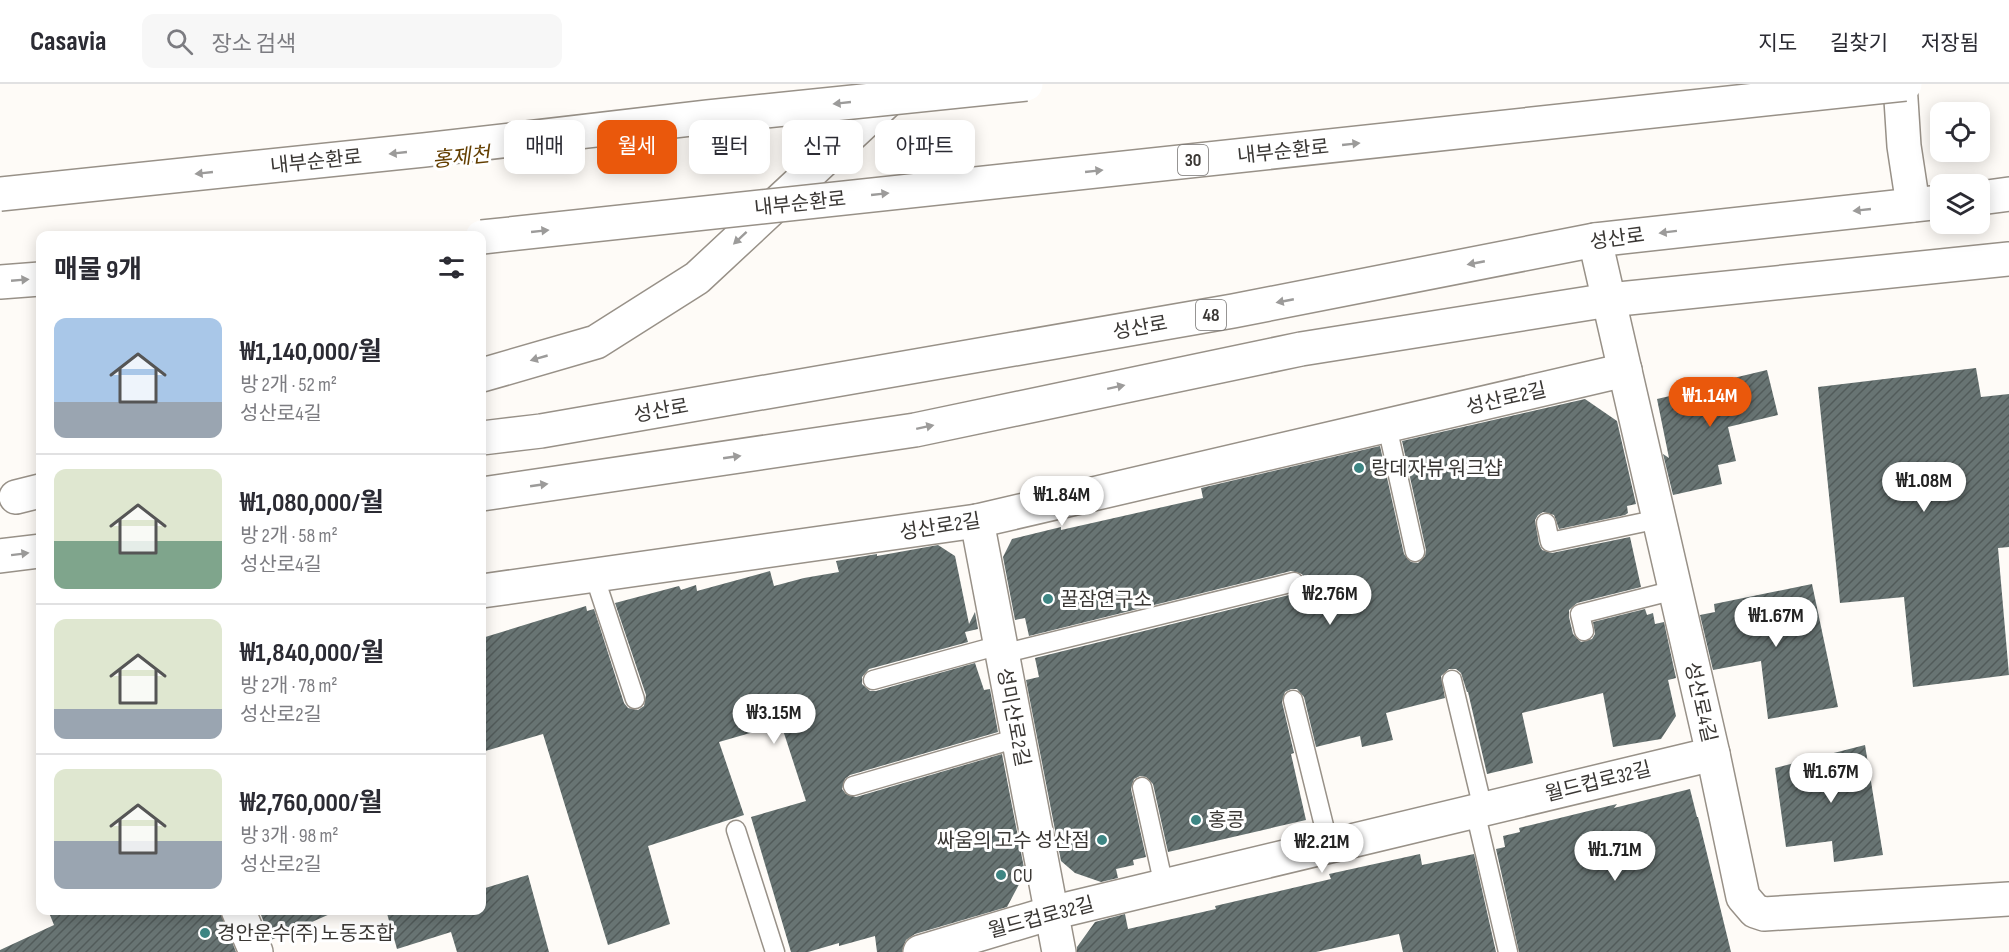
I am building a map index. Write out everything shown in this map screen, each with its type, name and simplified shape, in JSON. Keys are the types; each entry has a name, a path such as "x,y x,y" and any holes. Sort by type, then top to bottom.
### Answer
{"main road":[{"path":"486,374 596,342 697,278 906,84"},
{"name":"내부순환로","path":"0,194 1026,84"},
{"path":"1900,84 1904,146 1927,203"},
{"name":"내부순환로","path":"486,237 1905,84"},
{"path":"1990,197 2009,194"},
{"name":"성산로","path":"486,438 541,431 1221,313 1595,240 1927,203"},
{"name":"성산로4길","path":"1595,240 1713,754 1743,897 1755,911 1764,914 2009,899"},
{"path":"486,493 915,430 1301,349 1609,300 2009,259"},
{"path":"0,282 36,279"},
{"name":"성산로2길","path":"486,590 977,521 1625,370"},
{"name":"성미산로2길","path":"977,521 1059,952"},
{"path":"0,556 36,552"},
{"name":"월드컵로32길","path":"920,952 1051,913 1713,754"},
{"path":"240,915 256,952"}],"lane":[{"path":"1387,426 1415,552"},
{"path":"1546,523 1550,542 1659,519"},
{"path":"594,575 635,699"},
{"path":"873,680 1294,582"},
{"path":"1584,631 1580,614 1675,590"},
{"path":"1452,680 1508,952"},
{"path":"1293,700 1329,846"},
{"path":"853,786 1018,738"},
{"path":"1142,787 1164,886"},
{"path":"736,830 775,952"}],"pier":[{"path":"935,84 2006,84 2003,87 486,236 486,231 36,231 36,286 0,290 0,182 504,129 504,174 585,174 585,121"}],"building":[{"path":"1976,368 1981,397 2009,394 2009,547 1998,548 2009,675 1913,687 1904,597 1840,603 1818,387"},
{"path":"1767,370 1778,415 1728,427 1736,461 1718,465 1722,484 1673,495 1663,454 1669,458 1657,399 1726,383 1725,380"},
{"path":"1585,399 1617,421 1636,504 1627,506 1628,513 1625,515 1559,529 1554,515 1543,512 1535,520 1539,544 1542,550 1552,553 1630,537 1641,587 1577,603 1569,610 1569,617 1573,634 1581,642 1592,639 1595,634 1593,622 1645,609 1647,615 1653,613 1655,624 1664,622 1676,678 1668,680 1676,716 1661,739 1613,747 1603,693 1522,713 1533,763 1487,774 1468,692 1461,673 1456,669 1449,669 1441,676 1445,698 1386,713 1393,740 1362,747 1360,736 1316,747 1304,697 1297,689 1291,689 1285,692 1282,702 1306,820 1168,852 1153,784 1146,777 1140,776 1134,779 1131,789 1146,857 1133,860 1134,865 1116,869 1118,878 1101,882 1075,873 1061,861 1026,680 1039,677 1035,658 1297,593 1302,590 1305,580 1302,574 1291,571 1029,636 1025,618 1015,620 1003,557 1012,539 1203,498 1201,488 1380,446 1404,554 1411,562 1418,563 1425,556 1426,550 1402,441"},
{"path":"938,545 955,556 969,624 975,612 978,629 965,632 968,642 869,669 862,677 862,684 870,691 876,691 975,663 984,690 990,689 998,732 850,775 845,779 842,789 846,794 856,797 1002,754 1025,873 1007,907 915,934 906,940 902,952 877,952 875,936 808,952 791,952 751,817 806,801 781,724 719,742 744,815 648,846 670,924 608,945 543,734 486,751 486,637 586,606 587,611 594,609 624,703 628,708 638,710 644,706 646,695 615,603 679,586 681,590 696,585 697,591 770,571 774,586 839,572 836,561 877,554 877,556"},
{"path":"1812,584 1838,707 1768,719 1761,661 1713,670 1700,615 1715,612 1714,604"},
{"path":"1865,745 1883,855 1834,862 1832,841 1786,847 1775,768"},
{"path":"1690,789 1731,952 1519,952 1496,849 1505,847 1503,836 1520,832 1519,828"},
{"path":"1420,854 1422,865 1474,854 1496,952 1403,952 1399,934 1316,952 1077,952 1077,947 1095,922 1125,914 1128,929 1331,879 1329,874"},
{"path":"528,875 549,952 457,952 451,932 397,949 387,915 486,915 486,888"},
{"path":"50,915 222,915 236,952 0,952 54,925"},
{"path":"261,915 328,915 271,940"}],"place":[{"name":"랑데자뷰 워크샵","path":"1359,468"},
{"name":"꿀잠연구소","path":"1048,599"},
{"name":"홍콩","path":"1196,820"},
{"name":"싸움의 고수 성산점","path":"1102,840"},
{"name":"CU","path":"1001,875"},
{"name":"경안운수(주) 노동조합","path":"205,933"}],"water label":[{"name":"홍제천","path":"461,157"}]}
